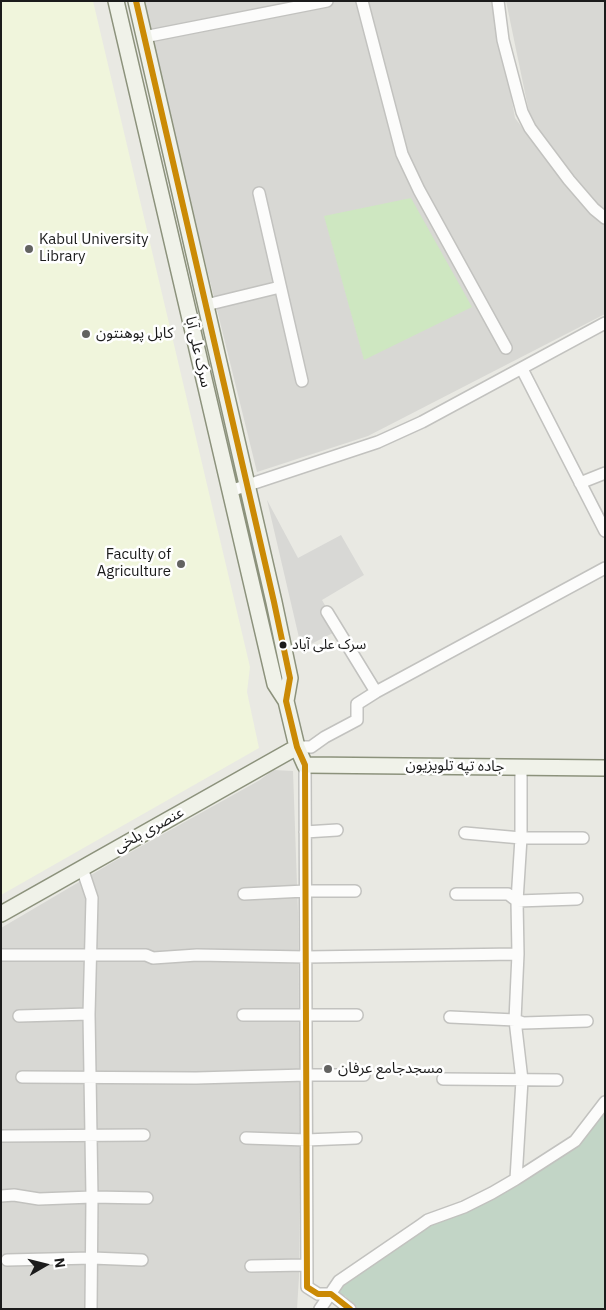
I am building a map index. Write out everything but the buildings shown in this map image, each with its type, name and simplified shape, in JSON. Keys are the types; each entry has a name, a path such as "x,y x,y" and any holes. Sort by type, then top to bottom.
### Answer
{"street":[{"name":"سرک علی آبا","path":"116,1 275,684 286,701"},
{"path":"136,1 290,678 286,701 297,747 305,764 306,1287 318,1294 331,1294 350,1309"},
{"path":"144,37 326,1"},
{"path":"362,1 402,154 419,190 506,348"},
{"path":"498,1 503,40 522,112 530,128 569,180 594,209 605,218"},
{"path":"158,181 177,177"},
{"path":"259,193 302,382"},
{"path":"206,305 280,287"},
{"path":"230,491 378,442 422,422 605,323"},
{"path":"522,368 605,531"},
{"path":"580,483 605,473"},
{"path":"297,747 311,747 325,737 357,720 357,704 376,692 605,568"},
{"path":"327,612 376,692"},
{"name":"عنصری بلخی","path":"1,914 297,747"},
{"name":"جاده تپه تلویزیون","path":"305,764 605,768"},
{"path":"516,1179 522,1080 515,1020 518,954 517,901 521,838 521,767"},
{"path":"305,832 337,830"},
{"path":"465,833 521,838 583,838"},
{"path":"82,868 92,898 90,1014 91,1309"},
{"path":"244,894 355,892"},
{"path":"456,894 508,894 517,901 577,899"},
{"path":"1,955 146,955 153,958 197,955 306,957 518,954"},
{"path":"19,1016 90,1014"},
{"path":"243,1016 357,1015"},
{"path":"450,1017 515,1020 523,1023 586,1021"},
{"path":"22,1077 196,1078 364,1075"},
{"path":"443,1079 557,1080"},
{"path":"320,1309 339,1281 421,1224 464,1207 516,1179 575,1141 605,1102"},
{"path":"1,1136 144,1135"},
{"path":"246,1138 306,1140 356,1138"},
{"path":"1,1196 14,1195 39,1199 92,1197 148,1198"},
{"path":"7,1260 92,1258 142,1260"},
{"path":"251,1266 306,1265"}],"shaded area":[{"name":"کابل پوهنتون","path":"1,1 93,1 250,667 247,692 259,748 1,895"},
{"path":"137,1 494,1 515,118 568,188 605,226 605,314 368,436 257,472 155,58"},
{"path":"506,1 605,1 605,214 573,176 565,170 530,117"},
{"path":"267,500 298,558 341,535 364,575 322,600 339,630 311,644 309,639 300,642"},
{"path":"273,770 293,771 298,913 300,1160 297,1309 1,1309 1,928 113,862 260,780"},
{"path":"605,1102 605,1309 355,1309 357,1307 345,1296 331,1294 421,1225 464,1207 575,1141"}],"green space":[{"path":"411,198 472,307 364,360 324,216"}],"transit line":[{"path":"136,1 274,602 290,678 286,701 297,747 305,765 307,1287 318,1294 331,1294 350,1309"}],"place":[{"name":"Kabul University Library","path":"29,249"},
{"name":"کابل پوهنتون","path":"86,334"},
{"name":"Faculty of Agriculture","path":"181,564"},
{"name":"سرک علی آباد","path":"283,645"},
{"name":"مسجدجامع عرفان","path":"328,1069"}]}
